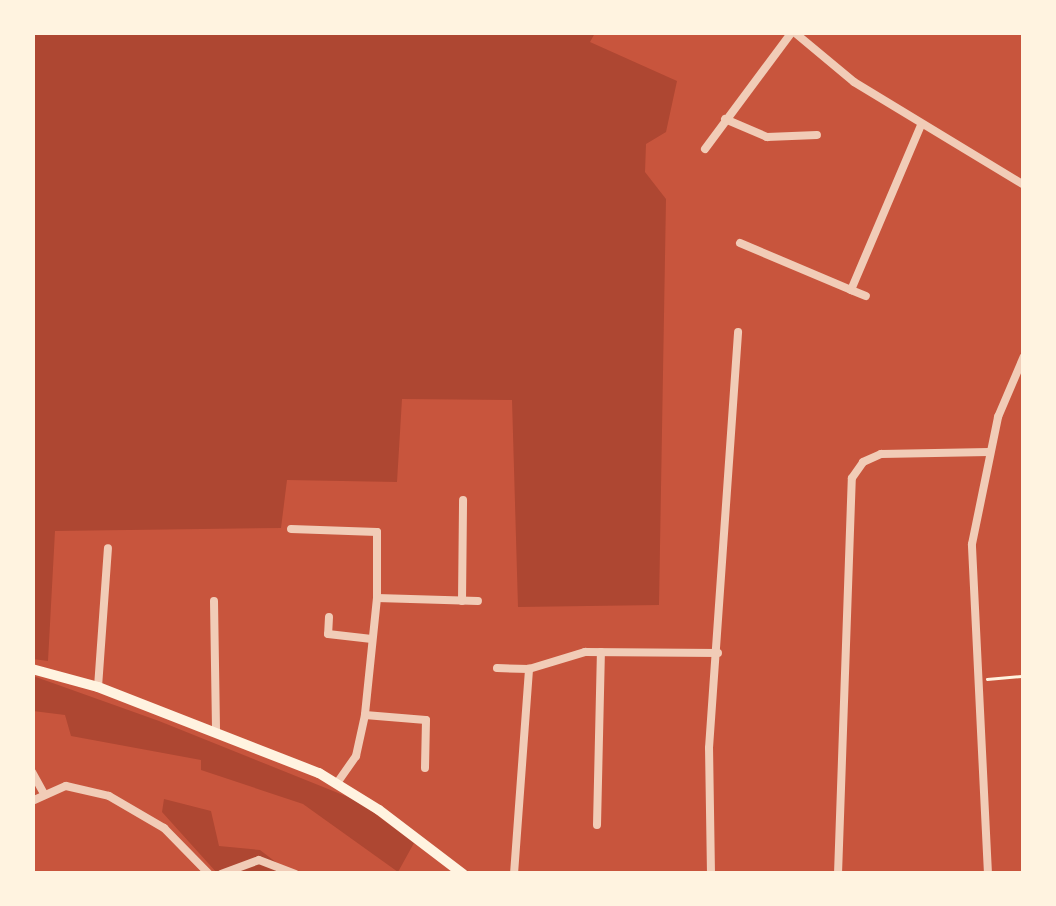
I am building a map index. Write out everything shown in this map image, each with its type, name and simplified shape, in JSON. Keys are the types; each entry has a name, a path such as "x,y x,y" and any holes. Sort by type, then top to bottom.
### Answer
{"main road":[{"path":"32,668 98,687 338,784 463,874"}],"street":[{"path":"706,150 724,118 793,32 854,82 1024,185"},
{"path":"724,118 767,137 817,136"},
{"path":"851,290 921,125"},
{"path":"740,242 866,296"},
{"path":"711,874 709,748 738,332"},
{"path":"988,874 972,544 998,417 1024,356"},
{"path":"838,874 852,478 863,462 881,454 989,452"},
{"path":"462,601 463,500"},
{"path":"291,529 377,532 377,598 366,715 356,756 338,784"},
{"path":"98,687 108,548"},
{"path":"377,598 478,601"},
{"path":"214,601 216,732"},
{"path":"329,616 328,634 372,639"},
{"path":"498,668 529,670 566,655 601,652 718,653"},
{"path":"597,825 601,652"},
{"path":"514,874 529,670"},
{"path":"366,715 426,720 424,768"},
{"path":"32,772 44,794"},
{"path":"32,801 66,786 110,796 164,828 210,874"},
{"path":"221,874 259,860 295,874"}],"path":[{"path":"976,680 1024,676"}],"shaded area":[{"path":"33,33 595,33 590,42 677,81 666,132 646,144 645,172 666,199 659,605 518,607 512,400 402,399 397,482 287,480 281,528 55,531 48,661 33,659"},
{"path":"33,676 159,721 358,801 414,843 398,872 303,804 201,770 201,760 71,736 65,715 33,711"},
{"path":"164,799 211,811 219,846 260,850 290,873 217,873 162,812"}]}
